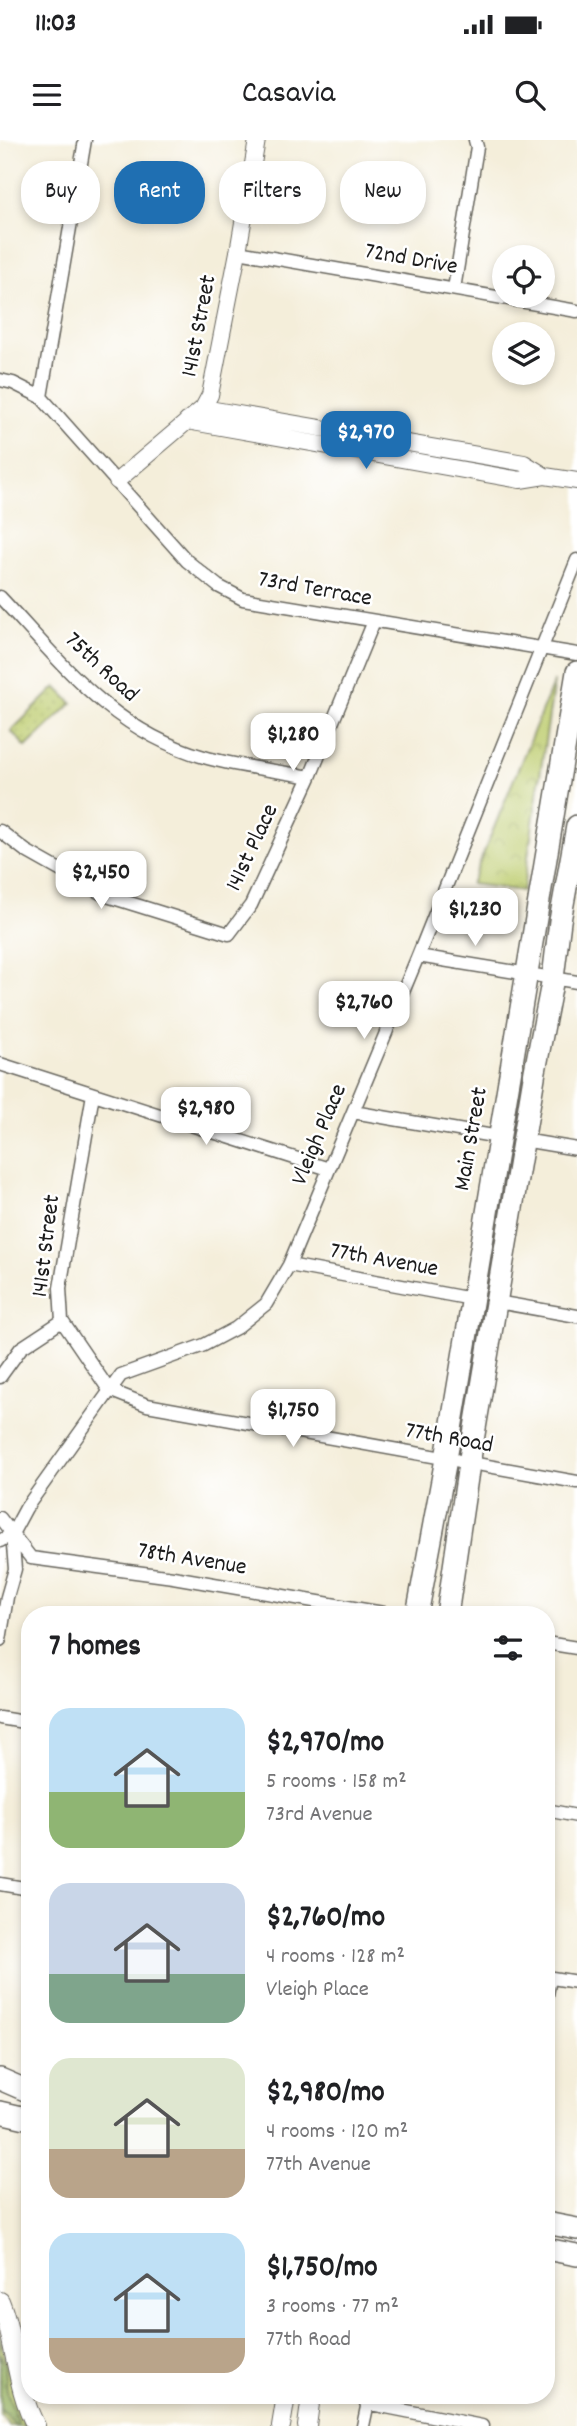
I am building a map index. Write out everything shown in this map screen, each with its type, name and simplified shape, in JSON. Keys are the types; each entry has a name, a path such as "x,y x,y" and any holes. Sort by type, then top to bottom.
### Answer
{"main road":[{"name":"Main Street","path":"418,1606 446,1459 577,672"},
{"name":"Main Street","path":"448,1606 469,1464 577,826"},
{"path":"0,2079 21,2088"},
{"path":"0,2112 21,2117"},
{"path":"0,2126 21,2121"},
{"path":"555,2225 577,2229"},
{"path":"555,2251 577,2255"},
{"path":"0,2301 21,2349"},
{"path":"26,2404 36,2426"},
{"path":"281,2426 284,2404"},
{"path":"307,2426 310,2404"}],"street":[{"path":"41,397 85,140"},
{"name":"141st Street","path":"117,481 203,408 210,396 257,140"},
{"path":"454,289 477,147 475,140"},
{"name":"72nd Drive","path":"238,252 577,312"},
{"name":"73rd Terrace","path":"0,380 13,383 41,397 187,561 218,586 243,599 577,654"},
{"path":"203,408 524,463 545,476"},
{"path":"187,421 520,480 545,476 577,481"},
{"name":"Vleigh Place","path":"12,1534 26,1508 121,1375 204,1345 236,1328 266,1304 289,1265 418,956 577,559"},
{"name":"75th Road","path":"0,597 93,696 139,730 204,757 310,777"},
{"name":"141st Place","path":"0,831 26,851 104,895 229,934 251,905 310,777 374,621"},
{"path":"418,956 577,982"},
{"path":"0,1064 329,1169"},
{"name":"141st Street","path":"0,1377 21,1348 62,1321 60,1288 93,1094"},
{"path":"353,1112 499,1137"},
{"path":"523,1140 577,1149"},
{"name":"77th Avenue","path":"289,1265 472,1299"},
{"path":"497,1303 577,1316"},
{"path":"62,1321 108,1390"},
{"name":"77th Road","path":"108,1390 161,1408 577,1482"},
{"name":"78th Avenue","path":"0,1518 31,1558 173,1577 343,1606"},
{"path":"0,1541 12,1534 15,1569 3,1596 0,1640"},
{"path":"555,1644 577,1648"},
{"path":"0,1718 21,1722"},
{"path":"555,1812 577,1816"},
{"path":"0,1884 21,1888"},
{"path":"555,1978 577,1982"},
{"path":"363,2426 365,2404"},
{"path":"387,2404 482,2426"}],"green space":[{"path":"554,681 523,891 471,884"},
{"path":"56,687 72,703 26,747 11,731"},
{"path":"0,2335 22,2421 26,2426 9,2426 0,2415"},
{"path":"0,2352 5,2365 7,2391 19,2426 0,2409"}]}
